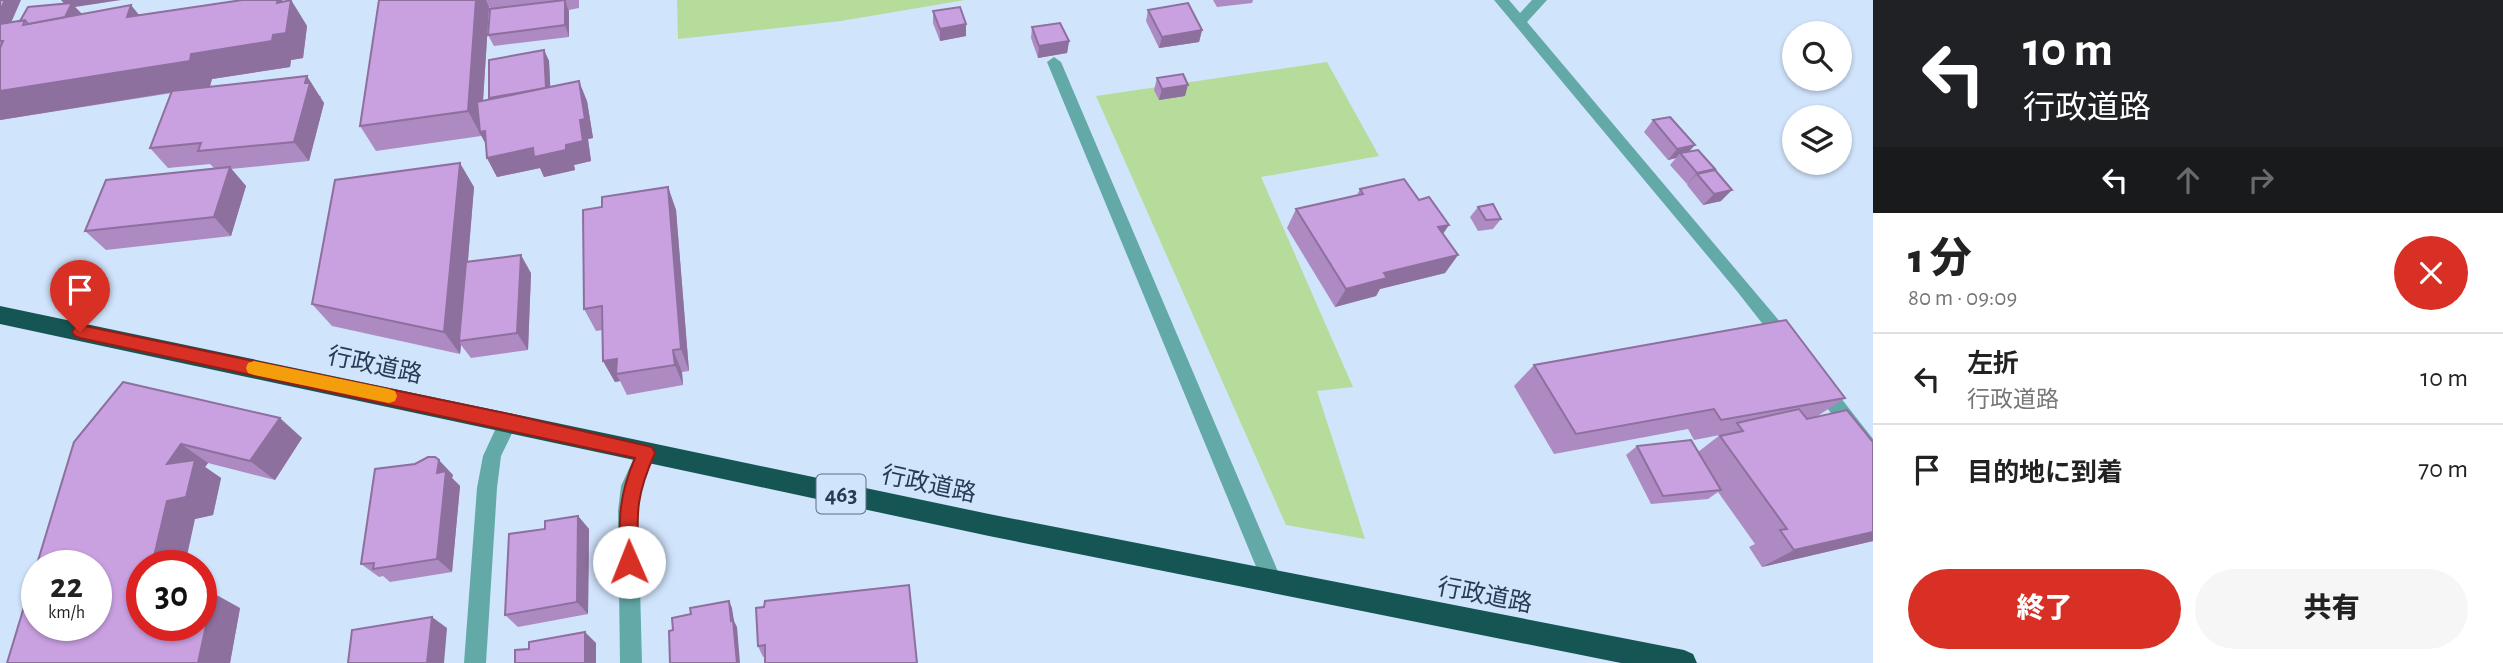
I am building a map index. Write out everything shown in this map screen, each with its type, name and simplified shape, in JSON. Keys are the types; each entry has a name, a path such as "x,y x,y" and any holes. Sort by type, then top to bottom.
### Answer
{"highway":[{"name":"行政道路","path":"0,315 509,421 646,453 1684,663"}],"street":[{"path":"1501,0 1742,285 1873,453"},
{"path":"1519,22 1540,0"},
{"path":"1054,62 1272,581"},
{"path":"475,663 487,488 492,456 509,421"},
{"path":"631,663 628,511 631,486 646,453"}],"green space":[{"path":"677,0 965,0 841,21 678,39"},
{"path":"1327,62 1379,156 1261,177 1353,387 1317,391 1365,539 1286,525 1096,96"}],"building":[{"path":"242,0 278,0 277,3 291,0 286,33 273,35 272,41 191,54 190,61 0,91 0,48 3,41 0,41 0,24 25,20 23,25 131,5 127,17"},
{"path":"379,0 476,0 468,111 360,126"},
{"path":"565,0 565,25 488,35 490,9"},
{"path":"72,3 65,17 28,24 25,20 20,21 28,7"},
{"path":"1188,3 1202,30 1162,37 1148,10"},
{"path":"960,7 966,24 940,29 933,11"},
{"path":"1060,23 1069,41 1039,46 1032,27"},
{"path":"544,50 546,88 489,98 489,60"},
{"path":"1183,74 1188,85 1162,89 1157,78"},
{"path":"307,76 305,83 310,83 294,142 198,151 201,143 150,148 172,91"},
{"path":"579,81 585,119 580,120 583,141 566,145 566,150 534,157 533,148 487,158 485,131 480,132 477,102"},
{"path":"1670,117 1695,145 1677,149 1653,120"},
{"path":"1698,150 1715,169 1697,173 1680,153"},
{"path":"460,163 444,332 312,304 335,180"},
{"path":"230,167 214,217 85,231 106,180"},
{"path":"1715,170 1732,190 1714,194 1697,174"},
{"path":"1404,179 1419,200 1429,197 1449,225 1438,227 1458,255 1384,273 1387,278 1346,289 1296,209 1363,194 1360,189"},
{"path":"668,187 681,349 673,350 675,365 616,374 617,359 603,361 602,306 584,309 583,210 602,207 602,197"},
{"path":"1493,204 1501,219 1486,220 1478,207"},
{"path":"521,255 517,333 459,341 466,262"},
{"path":"1786,320 1845,398 1721,420 1714,409 1576,434 1534,365"},
{"path":"123,382 280,418 250,461 181,444 167,464 195,460 186,497 167,501 156,550 126,550 126,641 203,641 198,663 7,663 21,617 21,641 112,641 112,550 41,550 74,442"},
{"path":"1799,409 1807,419 1847,410 1873,442 1873,532 1794,550 1780,530 1787,529 1720,436 1743,431 1737,423"},
{"path":"1691,440 1721,490 1663,496 1637,446"},
{"path":"428,457 439,460 437,473 446,471 437,559 373,569 374,563 361,564 375,469 415,464"},
{"path":"578,516 577,602 505,615 509,534 545,529 545,521"},
{"path":"909,585 917,663 765,663 765,645 758,646 756,608 764,607 765,601"},
{"path":"729,601 737,663 670,663 669,631 673,630 672,618 691,614 690,608"},
{"path":"432,617 427,663 348,663 352,630"},
{"path":"585,632 585,663 515,663 515,650 529,649 529,642"}],"slow traffic":[{"path":"254,368 389,396"}],"route":[{"path":"80,332 509,421 646,453 631,486 628,511 629,562"}]}
